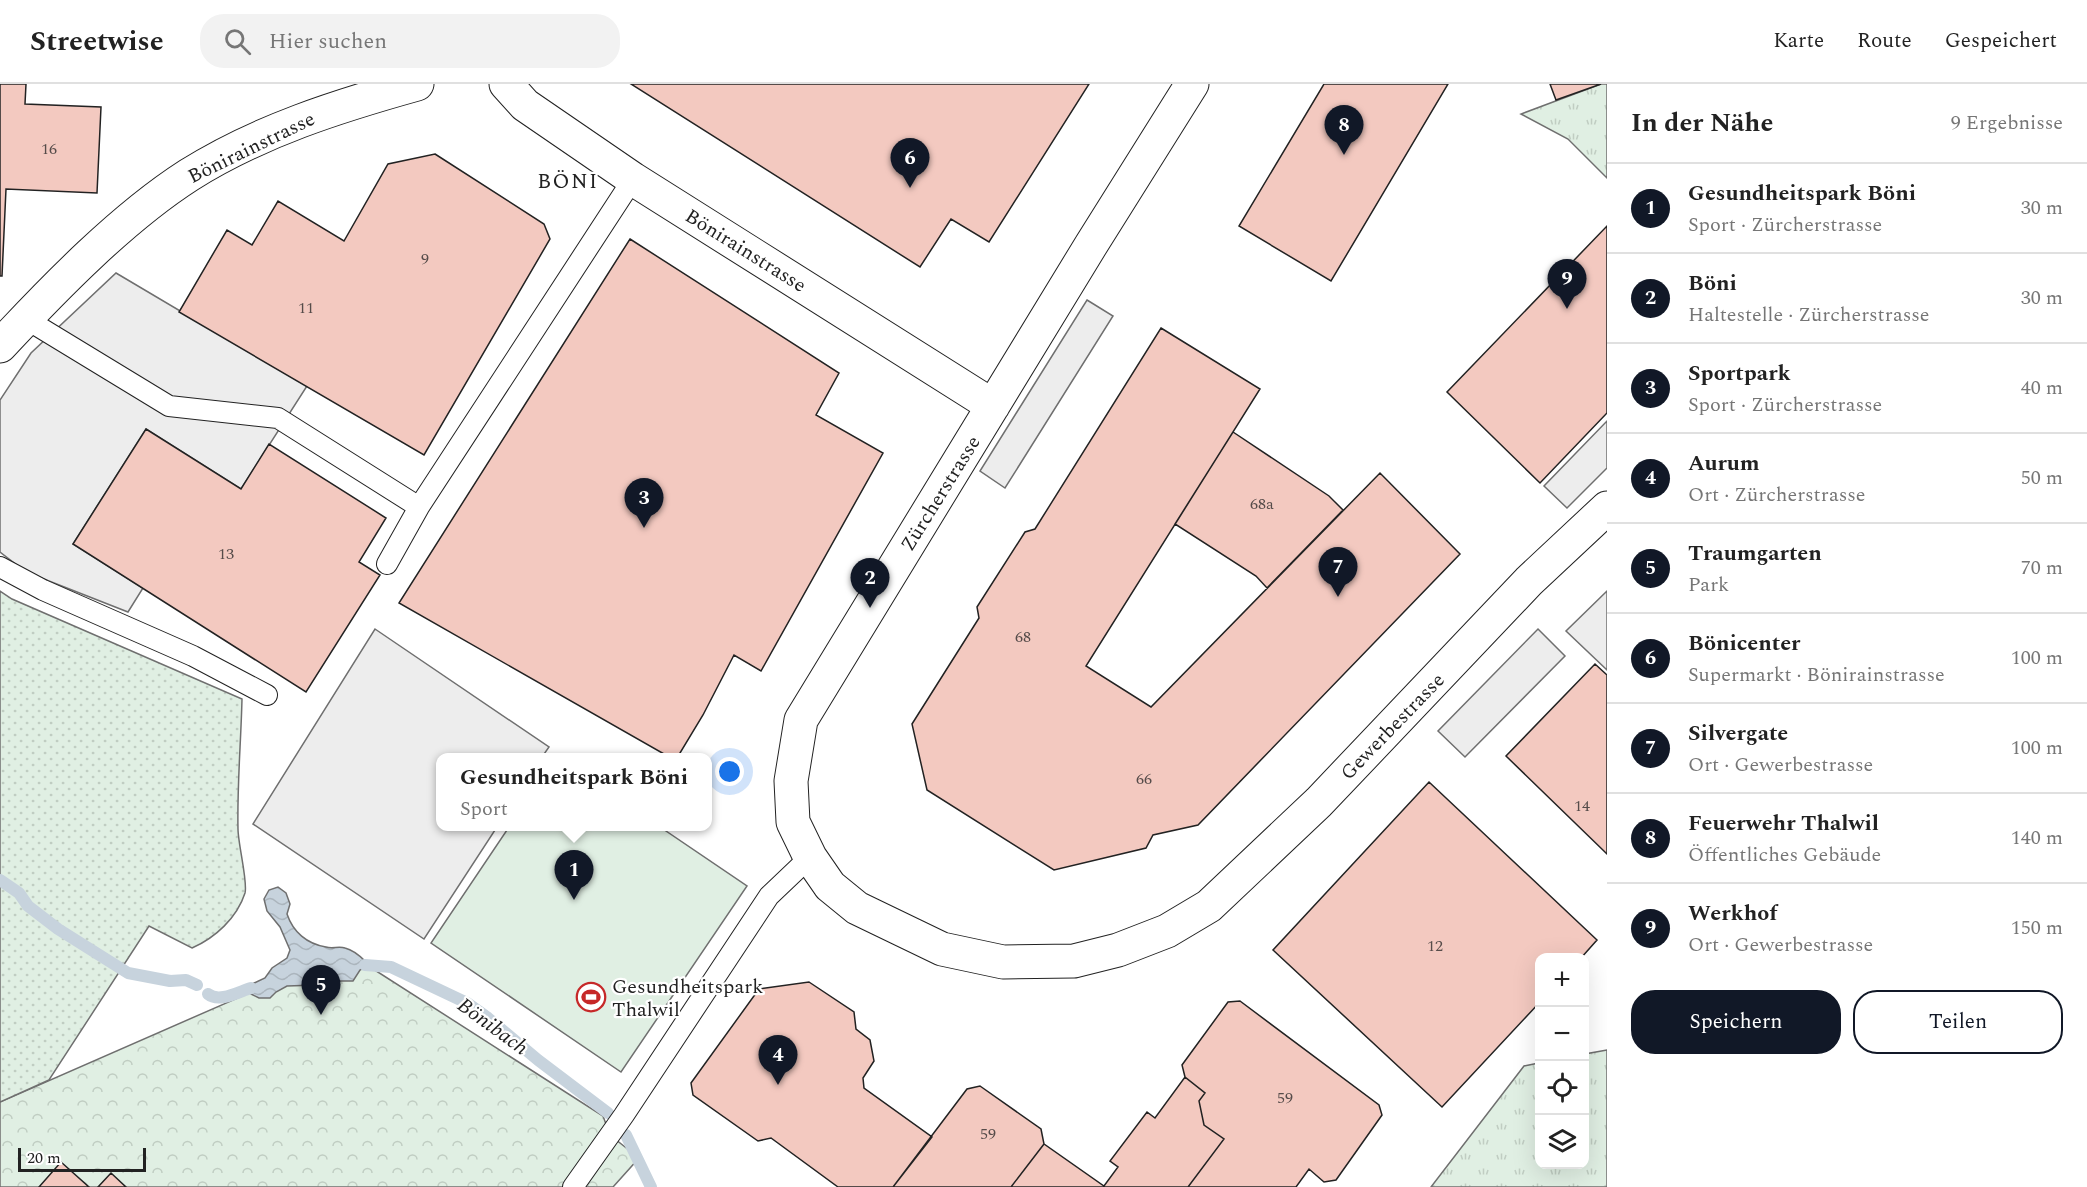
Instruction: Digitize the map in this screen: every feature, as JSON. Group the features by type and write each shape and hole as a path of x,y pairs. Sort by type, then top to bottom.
{"street":[{"name":"Bönirainstrasse","path":"0,346 85,261 124,226 189,175 231,152 318,113 417,84"},
{"name":"Bönirainstrasse","path":"506,84 525,105 633,179 993,406"},
{"name":"Zürcherstrasse","path":"1167,931 1118,950 1074,961 1003,962 942,949 857,908 830,886 810,857 793,822 791,781 801,720 1192,84"},
{"name":"Gewerbestrasse","path":"1167,931 1209,906 1318,802 1529,581 1607,508"}],"lane":[{"path":"387,564 419,507 633,179"},
{"path":"26,319 169,406 278,418 419,507"},
{"path":"0,567 43,590 193,656 267,694"},
{"path":"573,1187 624,1115 769,896 810,857"}],"green space":[{"path":"1601,84 1607,84 1607,178 1568,139 1521,114"},
{"path":"0,591 12,599 242,699 238,829 246,888 237,911 231,919 209,939 192,948 149,926 49,1080 0,1102"},
{"name":"Gesundheitspark Thalwil","path":"506,831 666,831 747,886 621,1072 431,943"},
{"path":"345,951 603,1116 610,1135 639,1158 613,1187 0,1187 0,1102"},
{"path":"1607,1050 1607,1187 1431,1187 1524,1066 1535,1064 1535,1169 1589,1169 1589,1053"}],"shaded area":[{"path":"116,273 307,386 241,489 146,429 73,544 143,588 128,612 26,572 0,552 0,400 31,353"},
{"path":"1087,300 1113,316 1005,488 980,471"},
{"path":"1607,421 1607,468 1567,508 1544,486"},
{"path":"1607,591 1607,670 1566,631"},
{"path":"375,629 549,747 545,753 436,753 436,831 494,831 424,939 253,824"},
{"path":"1538,629 1565,656 1465,757 1438,731"}],"water":[{"path":"278,887 286,893 290,904 287,914 297,932 307,940 328,948 348,949 365,961 365,967 360,970 353,981 287,986 270,998 259,998 251,994 252,984 265,978 272,968 287,958 290,950 280,927 267,911 264,899 269,890"}],"building":[{"path":"0,84 26,84 25,104 101,107 97,193 6,189 2,276 0,276"},
{"path":"631,84 1089,84 989,242 951,219 920,267"},
{"path":"1324,84 1448,84 1331,281 1239,226"},
{"path":"1550,84 1601,84 1556,100"},
{"path":"435,154 544,224 550,239 424,455 179,312 227,230 252,245 278,201 344,241 388,164"},
{"path":"1607,226 1607,413 1540,483 1447,392"},
{"path":"630,239 839,373 816,415 883,453 761,671 734,655 680,753 662,753 399,603"},
{"path":"1161,328 1260,389 1086,666 1151,707 1380,473 1460,554 1198,825 1153,835 1146,848 1054,870 927,790 912,724 979,618 977,607 1025,532 1035,529"},
{"path":"146,429 241,489 269,444 386,518 359,562 380,575 306,692 73,544"},
{"path":"1233,432 1329,496 1343,510 1267,588 1256,576 1175,524"},
{"path":"1595,664 1607,675 1607,854 1506,756"},
{"path":"1429,782 1597,940 1585,953 1535,953 1535,1007 1442,1107 1273,950"},
{"path":"809,982 854,1012 856,1029 870,1040 874,1061 863,1078 864,1088 932,1137 893,1187 838,1187 771,1138 758,1141 693,1095 691,1083 759,989"},
{"path":"1240,1001 1379,1105 1382,1115 1336,1180 1324,1182 1309,1169 1296,1187 1188,1187 1224,1139 1204,1125 1199,1101 1205,1093 1185,1077 1182,1065 1228,1002"},
{"path":"1185,1077 1205,1093 1199,1101 1204,1125 1224,1139 1188,1187 1011,1187 1044,1144 1104,1186 1118,1167 1110,1161 1147,1112 1155,1118"},
{"path":"980,1086 1041,1129 1044,1144 1011,1187 893,1187 967,1089"},
{"path":"61,1162 89,1187 39,1187"},
{"path":"111,1173 126,1187 98,1187"}],"waterway":[{"name":"Bönibach","path":"0,880 19,893 28,906 58,929 128,973 170,981 186,980 197,985"},
{"name":"Bönibach","path":"365,965 391,967 467,1003 608,1113"},
{"name":"Bönibach","path":"208,994 223,997 251,988"},
{"name":"Bönibach","path":"626,1135 651,1187"}],"place":[{"name":"Feuerwehr Thalwil","path":"1344,155"},
{"name":"Bönicenter","path":"910,188"},
{"name":"Werkhof","path":"1567,309"},
{"name":"Sportpark","path":"644,528"},
{"name":"Silvergate","path":"1338,597"},
{"name":"Böni","path":"870,608"},
{"name":"Gesundheitspark Böni","path":"574,900"},
{"name":"Gesundheitspark Thalwil","path":"591,997"},
{"name":"Traumgarten","path":"321,1015"},
{"name":"Aurum","path":"778,1085"}],"district":[{"name":"BÖNI","path":"568,181"}]}
